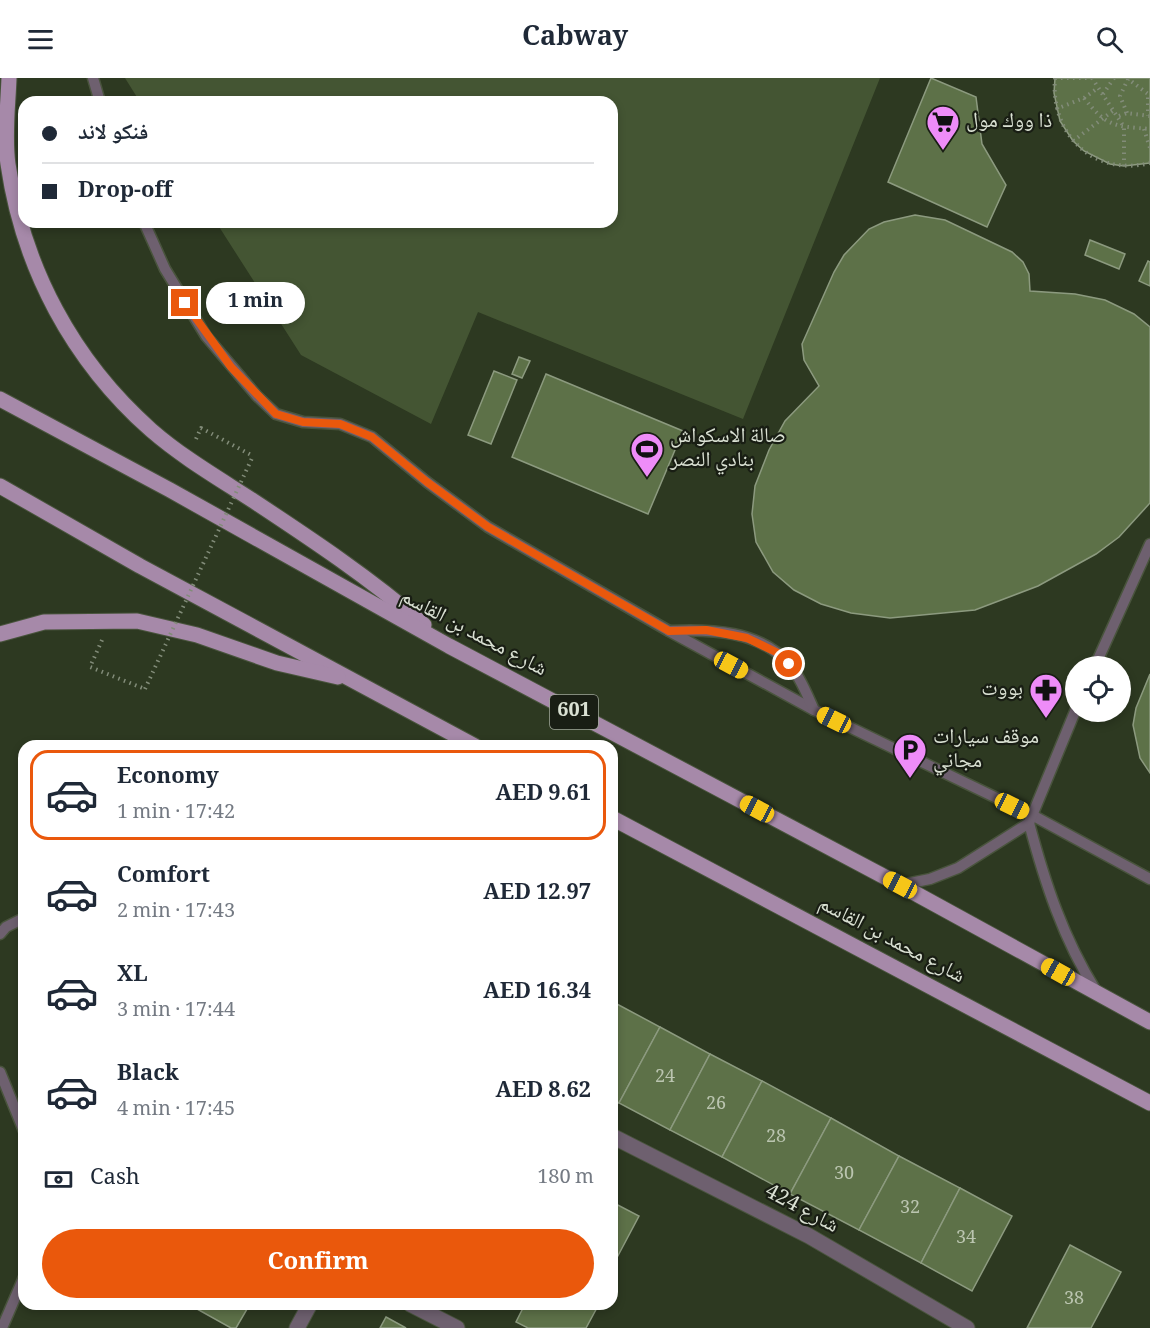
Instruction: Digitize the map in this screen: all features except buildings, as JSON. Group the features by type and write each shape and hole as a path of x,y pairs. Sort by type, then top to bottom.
{"main road":[{"path":"0,83 1,78"},
{"path":"9,78 8,162 18,213"},
{"path":"22,228 28,249 50,300 91,366 120,400 187,458 363,575 449,646"},
{"name":"شارع محمد بن القاسم","path":"0,399 170,490 449,646 900,885 1150,1022"},
{"path":"0,486 140,566 464,740"},
{"path":"0,634 44,622 136,621 197,635 277,663 352,680"},
{"name":"شارع محمد بن القاسم","path":"618,821 1150,1103"}],"street":[{"name":"شارع 424","path":"618,1139 809,1236 967,1328"},
{"path":"297,1328 306,1310"},
{"path":"422,1310 457,1328"}],"lane":[{"path":"93,78 98,96"},
{"path":"147,228 165,269 206,336 257,396 276,414 303,422 340,424 372,437 427,482 488,527 669,631 814,710 1150,879"},
{"path":"1100,656 1150,544"},
{"path":"669,631 727,633 763,644 789,664 814,710"},
{"path":"900,885 930,879 958,868 1030,819 1071,722"},
{"path":"1030,819 1062,928 1097,993"},
{"path":"0,934 6,927 18,921"},
{"path":"0,1072 18,1116"},
{"path":"2,1328 18,1291"}],"path":[{"path":"1124,166 1124,127 1091,78 1055,78 1056,109 1073,141 1096,159 1124,166 1150,164"},
{"path":"1103,94 1114,78"},
{"path":"1119,117 1127,113 1149,116 1149,93 1128,78 1120,90 1127,113"},
{"path":"1056,109 1084,98 1098,88"},
{"path":"1084,98 1101,120 1124,127 1150,129"},
{"path":"1073,141 1114,110"},
{"path":"1144,128 1150,148"},
{"path":"90,667 145,690 253,456 201,428"}],"green space":[{"path":"125,78 880,78 743,419 478,312 431,424 301,355 220,228 618,228 618,96 136,96"}],"place":[{"name":"ذا ووك مول","path":"943,151"},
{"name":"صالة الاسكواش بنادي النصر","path":"647,478"},
{"name":"بووت","path":"1046,719"},
{"name":"موقف سيارات مجاني","path":"910,779"}],"route":[{"path":"185,303 206,336 231,367 276,414 303,422 319,421 340,424 372,437 460,508 488,527 669,631 706,630 747,638 778,653 789,664"}]}
